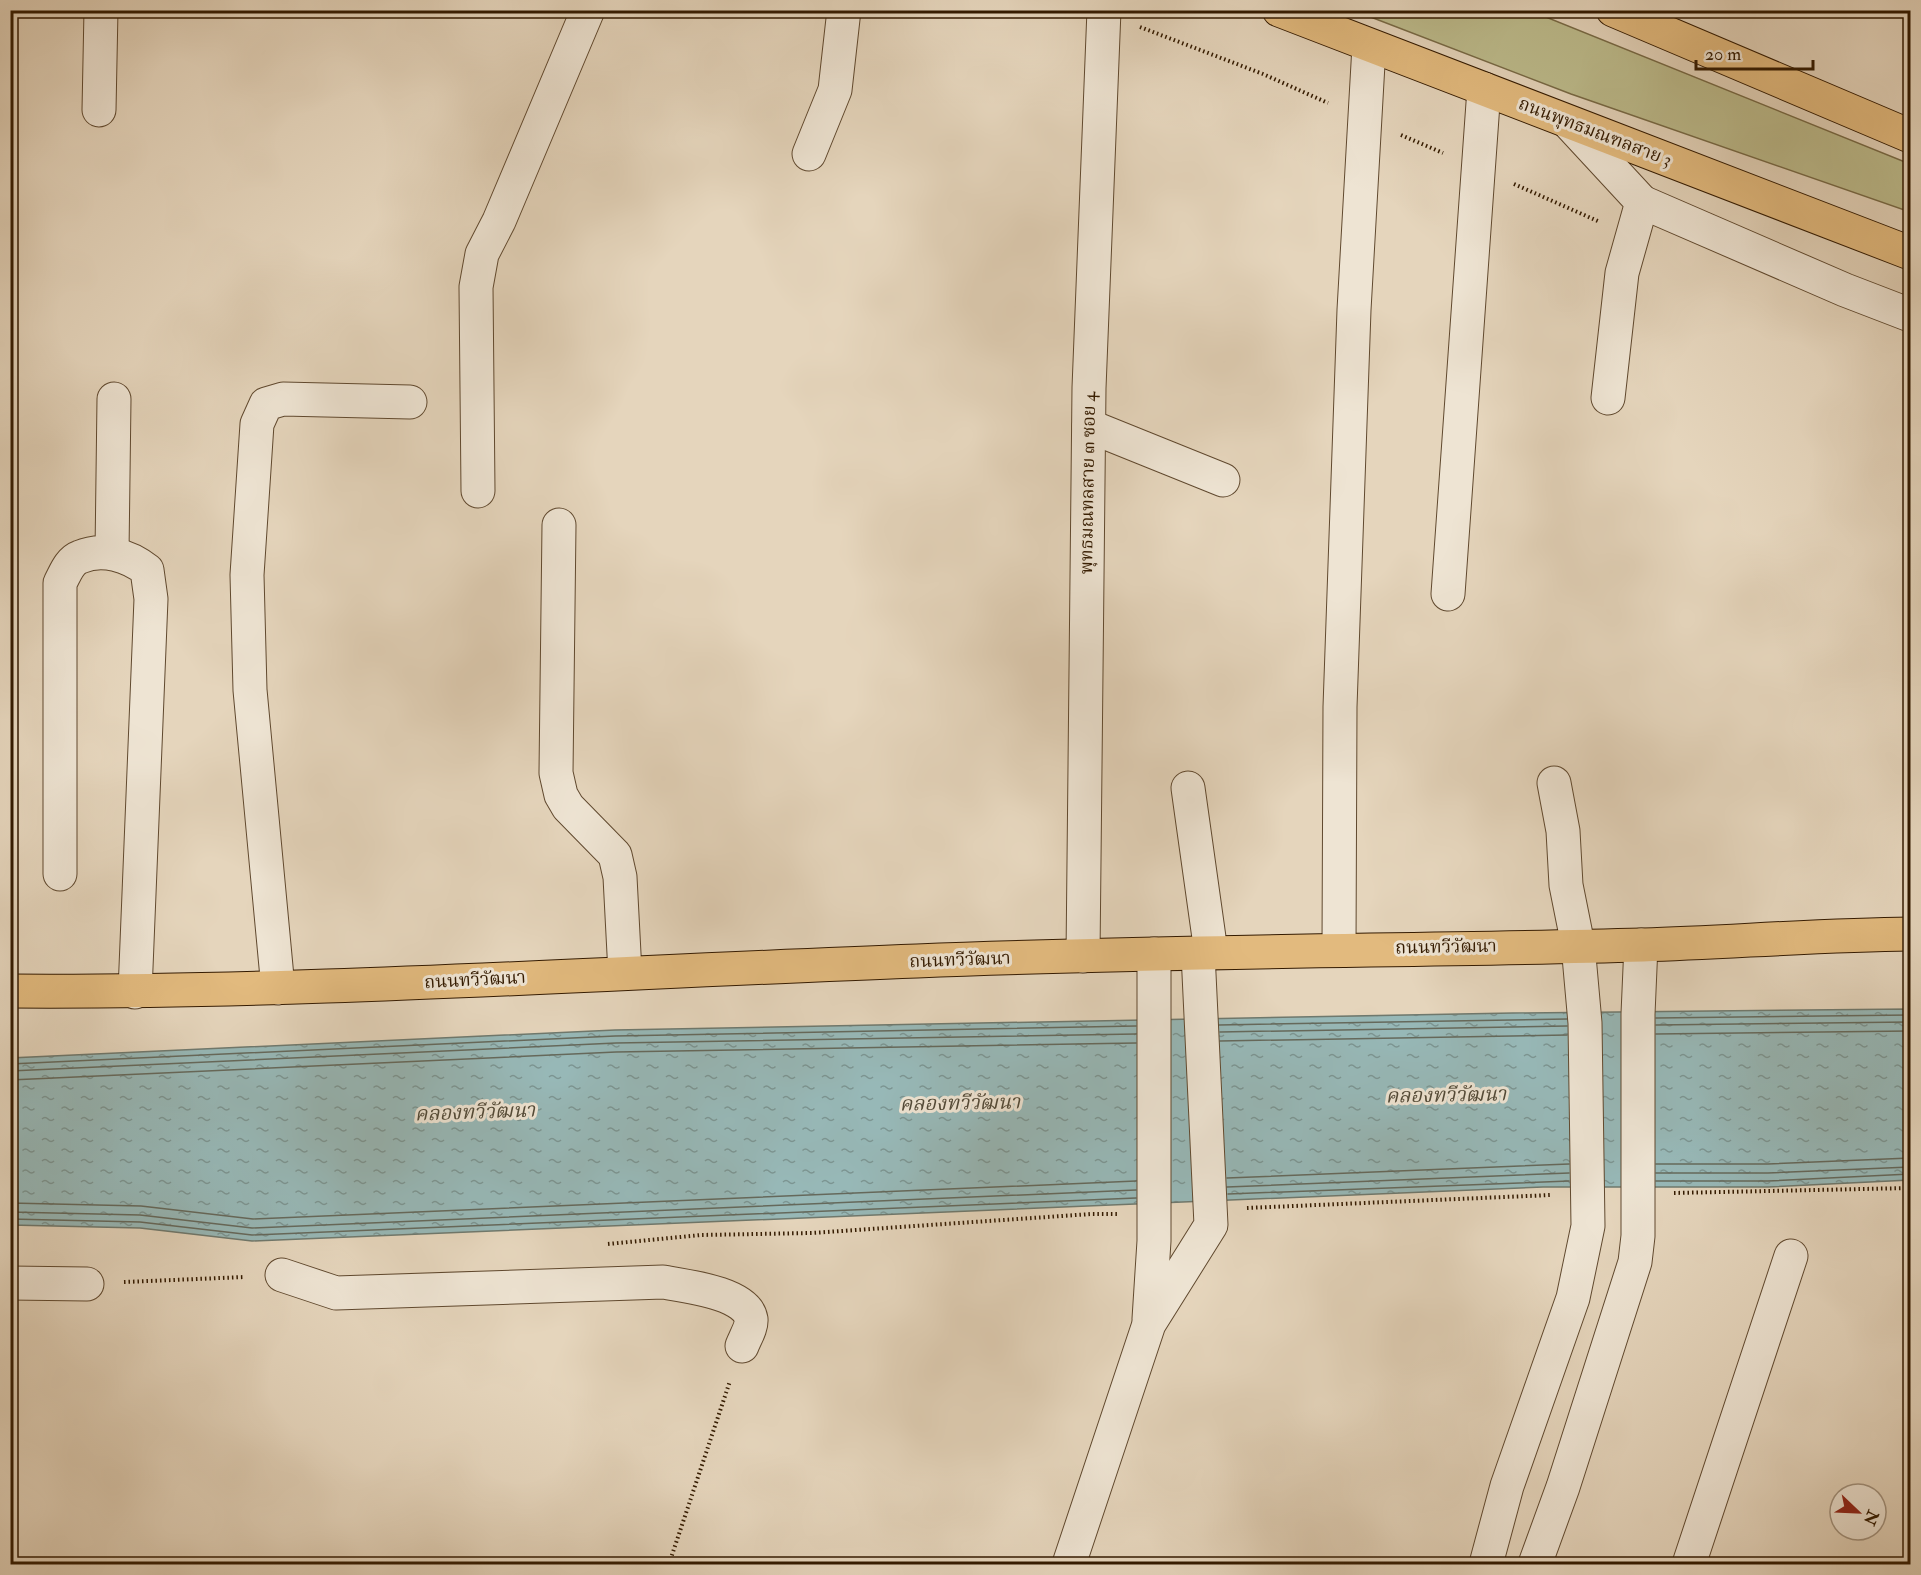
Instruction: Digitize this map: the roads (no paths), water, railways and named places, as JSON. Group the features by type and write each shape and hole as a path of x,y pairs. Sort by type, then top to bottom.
{"main road":[{"name":"ถนนพุทธมณฑลสาย 3","path":"1279,10 1911,253"},
{"path":"1629,14 1911,136"},
{"name":"ถนนทวีวัฒนา","path":"10,991 135,992 278,988 1083,956 1339,949 1641,945 1911,934"}],"street":[{"path":"99,110 101,10"},
{"path":"478,491 476,287 482,254 499,221 588,10"},
{"path":"809,154 835,90 844,10"},
{"name":"พุทธมณทลสาย ๓ ซอย 4","path":"1083,956 1089,426 1104,10"},
{"path":"1339,949 1340,707 1354,310 1369,46"},
{"path":"1448,594 1484,89"},
{"path":"1568,122 1642,202 1845,290 1911,315"},
{"path":"1608,398 1622,273 1642,202"},
{"path":"112,553 114,399"},
{"path":"278,988 250,690 247,575 257,424 266,404 283,399 410,402"},
{"path":"1089,426 1223,480"},
{"path":"559,525 556,773 561,795 568,807 615,855 620,877 625,973"},
{"path":"60,874 60,583 68,566 79,557 112,553 133,559 147,570 150,599 135,992"},
{"path":"1486,1564 1507,1486 1573,1299 1588,1226 1585,1023 1578,945 1566,885 1563,831 1554,783"},
{"path":"1069,1564 1149,1324 1211,1225 1201,1008 1205,952 1188,788"},
{"path":"1535,1564 1563,1486 1635,1262 1638,1210 1638,1014 1641,945"},
{"path":"1149,1324 1155,1241 1154,954"},
{"path":"1689,1564 1791,1256"},
{"path":"282,1275 336,1293 663,1282 732,1299 748,1310 751,1322 742,1346"},
{"path":"10,1283 87,1284"},
{"path":"1573,1299 1620,1309"}],"water":[{"name":"คลองทวีวัฒนา","path":"1910,1009 1910,1180 1768,1187 1543,1187 252,1241 140,1228 11,1225 10,1058 615,1030 1513,1013"}]}
